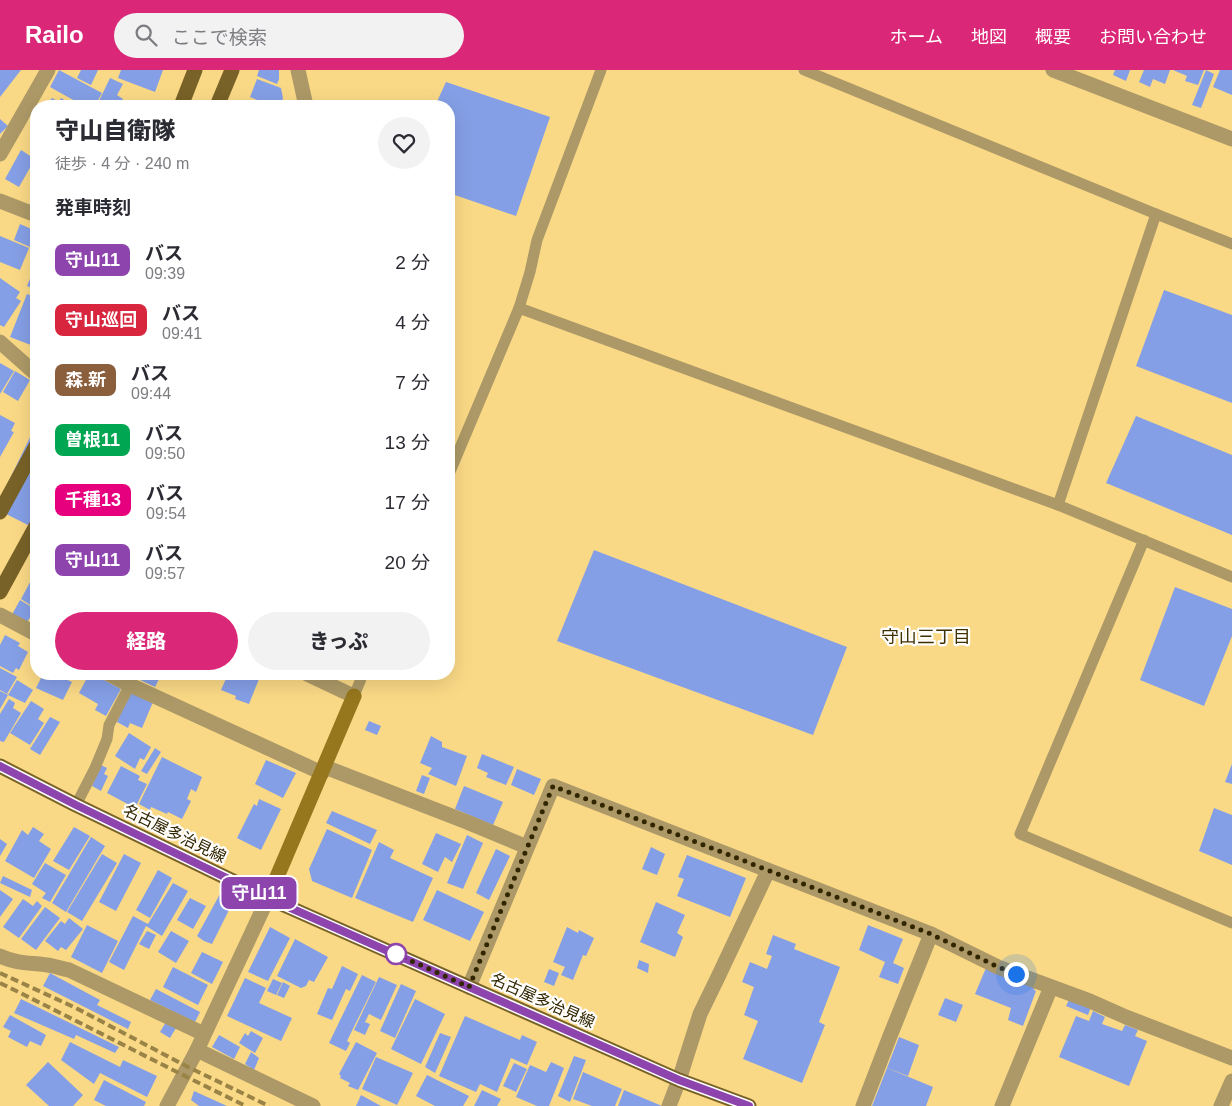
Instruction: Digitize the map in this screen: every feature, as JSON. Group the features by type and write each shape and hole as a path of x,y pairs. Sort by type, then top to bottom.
{"main road":[{"path":"183,100 195,70"},
{"path":"220,100 232,70"},
{"path":"0,512 4,493 30,455"},
{"path":"0,592 30,537"},
{"name":"名古屋多治見線","path":"0,766 268,898 679,1080 749,1106"}],"street":[{"path":"31,100 48,70"},
{"path":"298,70 305,100"},
{"path":"1053,70 1232,139"},
{"path":"0,154 30,102"},
{"path":"0,201 30,213"},
{"path":"0,342 30,369"},
{"path":"0,615 30,631"},
{"path":"120,680 323,770 467,822 527,847"},
{"path":"174,1103 268,898 354,696 320,680"},
{"path":"469,987 553,786 931,934 998,967 1090,1001 1232,1058"},
{"path":"669,1106 700,1014 768,871"},
{"path":"863,1106 931,934"},
{"path":"0,956 22,963 53,966 69,970 204,1034"},
{"path":"1002,1106 1051,987"},
{"path":"197,1050 313,1106"},
{"path":"1222,1106 1232,1081"}],"lane":[{"path":"455,460 520,308 537,240 601,70"},
{"path":"804,70 1232,244"},
{"path":"1058,505 1156,214"},
{"path":"520,308 1058,505 1232,576"},
{"path":"1144,540 1020,834 1232,923"},
{"path":"354,696 361,680"},
{"path":"76,805 107,739 109,725 130,685"}],"building":[{"path":"0,70 21,70 0,97"},
{"path":"59,70 102,93 98,100 73,100 50,87"},
{"path":"81,70 98,70 91,85 77,78"},
{"path":"121,70 163,70 155,92 118,78"},
{"path":"259,70 279,70 277,84 257,76"},
{"path":"1115,70 1130,70 1126,81 1113,75"},
{"path":"1144,70 1170,70 1165,84 1153,79 1150,87 1139,82"},
{"path":"1173,70 1204,70 1198,85 1185,81 1187,76"},
{"path":"1206,70 1214,74 1201,108 1192,105"},
{"path":"1220,70 1232,70 1232,95 1213,87"},
{"path":"110,78 123,84 117,95 122,100 99,100"},
{"path":"257,79 281,88 283,98 282,100 257,100 250,97"},
{"path":"446,82 550,117 516,216 455,195 455,100 438,100"},
{"path":"0,119 8,126 0,134"},
{"path":"21,150 30,156 30,168 19,187 5,179"},
{"path":"20,224 30,228 30,247 14,240"},
{"path":"0,236 29,248 20,270 0,262"},
{"path":"0,278 20,292 16,298 21,301 4,327 0,325"},
{"path":"1164,290 1232,315 1232,403 1136,366"},
{"path":"27,294 30,295 30,345 10,337"},
{"path":"0,363 14,371 0,394"},
{"path":"15,371 30,380 18,401 3,392"},
{"path":"0,415 15,423 11,431 14,432 0,457"},
{"path":"1136,416 1232,455 1232,535 1106,483"},
{"path":"30,437 30,526 0,511 1,497"},
{"path":"594,550 847,647 813,735 557,641"},
{"path":"30,582 30,605 21,599"},
{"path":"1175,587 1232,609 1232,636 1204,706 1140,680"},
{"path":"20,600 30,606 30,618 25,626 10,618"},
{"path":"5,635 20,643 18,646 28,652 19,670 16,668 13,673 0,666 0,645"},
{"path":"0,668 17,677 7,694 0,690"},
{"path":"17,680 33,690 25,703 8,695"},
{"path":"40,680 68,680 72,682 63,700 36,688"},
{"path":"86,680 104,680 121,689 106,716 95,710 98,704 79,693"},
{"path":"140,680 158,680 155,687"},
{"path":"225,680 259,680 249,704 235,699 236,696 221,690"},
{"path":"0,691 8,695 0,709"},
{"path":"130,691 153,702 142,728 130,723 128,728 117,722"},
{"path":"9,699 15,703 13,708 21,713 4,742 0,741 0,714"},
{"path":"31,701 44,709 38,719 44,723 30,745 10,733"},
{"path":"50,717 60,722 40,755 30,749"},
{"path":"369,721 381,726 377,735 365,730"},
{"path":"129,733 151,747 144,760 140,758 135,769 115,756"},
{"path":"431,736 442,742 442,747 467,756 456,786 428,774 432,768 420,763"},
{"path":"155,748 161,752 147,774 141,771"},
{"path":"482,754 514,767 506,785 486,777 488,773 477,768"},
{"path":"162,757 202,777 196,792 191,789 187,799 191,801 182,819 151,807 150,810 139,804"},
{"path":"266,760 296,773 283,798 255,784"},
{"path":"1232,764 1232,784 1225,782"},
{"path":"101,765 107,768 104,774 108,776 101,791 92,786"},
{"path":"121,766 140,776 138,780 147,784 135,808 107,793"},
{"path":"517,769 541,779 534,795 511,785"},
{"path":"422,775 430,778 424,794 416,791"},
{"path":"464,786 503,802 493,825 455,809"},
{"path":"259,799 281,809 261,850 237,838 254,804 257,806"},
{"path":"1214,808 1232,815 1232,865 1199,851"},
{"path":"332,811 377,830 370,844 326,823"},
{"path":"33,827 44,834 39,841 51,849 34,878 5,861 22,830 28,835"},
{"path":"74,827 90,836 69,870 53,861"},
{"path":"327,829 372,850 352,898 312,881 309,869"},
{"path":"436,833 461,844 452,862 445,857 438,872 422,864"},
{"path":"467,835 483,843 463,889 447,883"},
{"path":"91,837 105,846 66,912 52,903"},
{"path":"0,839 7,844 0,856"},
{"path":"379,842 394,850 390,858 433,878 413,922 355,898"},
{"path":"651,847 665,854 657,875 642,869"},
{"path":"496,849 510,856 489,900 476,893"},
{"path":"102,854 117,863 82,921 67,912"},
{"path":"124,854 141,863 116,911 99,902"},
{"path":"687,855 746,878 730,917 677,896 684,879 678,877"},
{"path":"45,863 66,875 50,902 42,898 46,893 32,884"},
{"path":"158,870 172,878 150,918 136,910"},
{"path":"3,876 32,890 30,897 0,883"},
{"path":"173,883 188,891 162,936 146,926 124,970 109,962 133,916 148,924"},
{"path":"0,890 13,899 0,917"},
{"path":"437,890 484,912 470,941 423,920"},
{"path":"220,894 234,900 212,944 197,936"},
{"path":"190,898 206,906 193,929 177,920"},
{"path":"23,899 33,906 37,901 42,906 19,938 3,927"},
{"path":"656,902 685,915 677,933 683,937 675,957 640,942"},
{"path":"45,907 60,918 36,950 21,939"},
{"path":"69,918 83,929 66,950 61,947 58,951 45,941 61,921 65,924"},
{"path":"87,925 118,941 102,973 71,957"},
{"path":"868,925 903,939 893,963 904,968 898,984 879,977 885,962 859,950"},
{"path":"270,927 290,938 268,981 248,972"},
{"path":"567,927 578,933 579,930 594,938 586,956 583,955 573,980 561,975 565,967 553,962"},
{"path":"147,931 156,935 149,949 139,944"},
{"path":"171,931 189,941 176,963 158,952"},
{"path":"773,935 796,944 794,949 840,967 819,1022 825,1025 802,1083 743,1059 758,1021 744,1015 754,987 742,982 750,962 767,969 772,956 766,954"},
{"path":"295,939 328,957 314,982 309,980 306,986 301,988 277,976"},
{"path":"202,952 223,962 212,984 191,973"},
{"path":"639,960 649,964 648,973 637,968"},
{"path":"342,966 358,974 350,991 346,989 332,1020 317,1014 328,988 332,989"},
{"path":"173,967 208,985 198,1005 163,987"},
{"path":"986,968 1036,985 1034,990 1036,991 1023,1026 1008,1020 1011,1008 975,994"},
{"path":"549,969 559,973 554,986 544,982"},
{"path":"50,973 100,1000 97,1005 131,1022 128,1029 43,986"},
{"path":"362,975 376,982 347,1041 350,1043 346,1051 329,1043"},
{"path":"379,977 397,985 381,1020 369,1014 365,1022 370,1024 365,1035 354,1030"},
{"path":"245,978 266,988 259,1003 292,1018 281,1041 227,1016"},
{"path":"273,979 282,983 276,995 267,991"},
{"path":"283,982 290,986 284,998 277,995"},
{"path":"401,984 416,991 395,1038 380,1031"},
{"path":"156,989 200,1012 195,1022 150,1000"},
{"path":"945,998 963,1005 956,1022 938,1015"},
{"path":"1070,998 1091,1007 1088,1015 1066,1006"},
{"path":"21,999 119,1047 115,1053 76,1035 74,1039 14,1013"},
{"path":"415,999 445,1014 421,1064 391,1049"},
{"path":"1093,1011 1105,1017 1102,1024 1122,1031 1125,1025 1138,1030 1135,1036 1147,1041 1129,1086 1059,1057 1076,1016 1089,1021"},
{"path":"10,1015 46,1035 41,1046 30,1041 27,1047 8,1037 11,1031 3,1027"},
{"path":"465,1016 520,1040 522,1035 537,1042 527,1065 511,1058 497,1092 480,1084 476,1092 439,1076"},
{"path":"166,1022 176,1028 170,1038 160,1032"},
{"path":"251,1031 263,1038 255,1053 239,1043 245,1033 248,1036"},
{"path":"440,1033 451,1037 435,1073 425,1067"},
{"path":"219,1035 240,1047 234,1059 212,1047"},
{"path":"899,1037 919,1045 908,1076 887,1068"},
{"path":"70,1042 120,1067 123,1060 157,1076 147,1097 100,1073 94,1084 61,1060"},
{"path":"356,1042 377,1053 358,1090 348,1086 350,1083 340,1078 339,1074"},
{"path":"251,1052 259,1058 254,1070 245,1064"},
{"path":"574,1056 586,1060 570,1102 558,1096"},
{"path":"376,1057 413,1073 397,1105 362,1089"},
{"path":"48,1062 83,1095 73,1106 49,1106 26,1085"},
{"path":"551,1062 564,1068 549,1106 537,1106 516,1097 530,1065 546,1072"},
{"path":"514,1063 527,1069 516,1092 503,1086"},
{"path":"887,1068 933,1087 926,1106 872,1106"},
{"path":"583,1072 622,1089 615,1106 592,1106 573,1099"},
{"path":"427,1075 469,1096 463,1106 435,1106 416,1096"},
{"path":"104,1080 146,1102 144,1106 106,1106 94,1100"},
{"path":"482,1090 501,1099 497,1106 474,1106"},
{"path":"624,1090 662,1106 618,1106"},
{"path":"194,1091 227,1106 199,1106 191,1100"},
{"path":"361,1095 381,1106 356,1106"}],"railway":[{"path":"0,973 76,1008 188,1067 269,1106"},
{"path":"0,983 246,1106"}],"bus line":[{"name":"守山11","path":"0,766 268,898 679,1080 749,1106"}],"district":[{"name":"守山三丁目","path":"926,637"}],"route":[{"path":"396,954 469,987 553,786 931,934 1016,974"}]}
